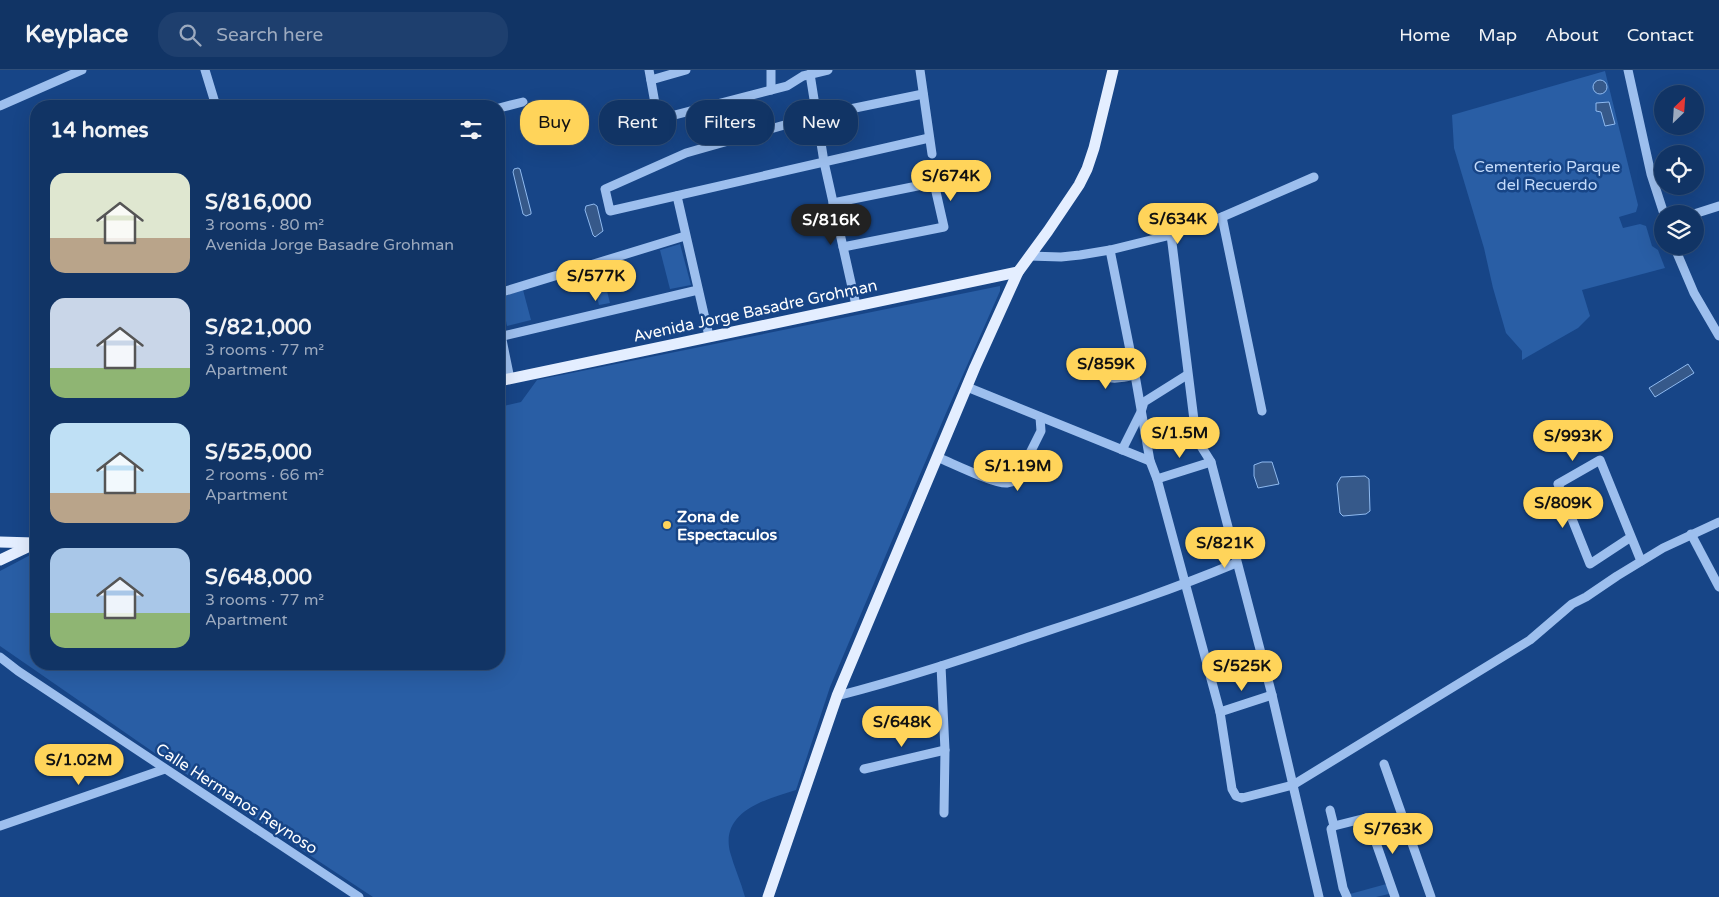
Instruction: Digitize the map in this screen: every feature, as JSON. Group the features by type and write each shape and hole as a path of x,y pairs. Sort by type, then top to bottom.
{"main road":[{"path":"768,897 837,696 967,387 1018,272 1048,232 1079,185 1087,169 1094,148 1112,70"},
{"name":"Avenida Jorge Basadre Grohman","path":"505,380 1018,272"},
{"path":"0,542 30,543"},
{"path":"0,560 30,546"}],"street":[{"path":"0,106 82,70"},
{"path":"205,70 214,100"},
{"path":"649,70 654,100"},
{"path":"651,80 686,70"},
{"path":"771,70 771,90"},
{"path":"676,115 787,86 803,76 828,70"},
{"path":"920,70 932,154"},
{"path":"1628,70 1651,174 1661,205"},
{"path":"810,74 814,100"},
{"path":"858,107 923,94"},
{"path":"505,106 520,103"},
{"path":"784,125 686,153 604,189 610,211 929,138"},
{"path":"821,145 856,305"},
{"path":"1029,256 1061,257 1110,250 1171,235 1199,224 1222,218 1314,177"},
{"path":"833,203 947,180"},
{"path":"843,247 944,227 934,183"},
{"path":"676,196 709,336"},
{"path":"1704,211 1719,206"},
{"path":"1222,218 1262,411"},
{"path":"1171,235 1195,428 1199,443 1211,462 1272,695 1319,897"},
{"path":"505,291 685,236"},
{"path":"1110,250 1150,461 1157,479 1220,712 1232,789 1236,796 1242,798 1293,785 1530,640 1572,604 1641,561 1691,534 1719,522"},
{"path":"1678,255 1694,293 1719,336"},
{"path":"505,335 698,290"},
{"path":"1080,366 1110,379 1119,379 1135,374"},
{"path":"1122,450 1144,402 1187,375"},
{"path":"967,387 1150,461"},
{"path":"937,457 1000,483 1016,480 1028,473 1028,457 1041,431 1040,417"},
{"path":"1631,537 1590,564 1558,484 1600,460 1641,561"},
{"path":"1157,479 1211,462"},
{"path":"1691,534 1719,587"},
{"path":"837,696 941,666 1186,584 1236,563"},
{"name":"Calle Hermanos Reynoso","path":"0,657 359,897"},
{"path":"941,666 945,750 944,813"},
{"path":"1220,712 1272,695"},
{"path":"864,769 945,750"},
{"path":"1384,764 1431,897"},
{"path":"0,826 165,769"},
{"path":"1330,810 1334,826 1331,830 1343,888 1347,897"},
{"path":"1334,826 1362,819 1368,820 1395,897"}],"green space":[{"name":"Cementerio Parque del Recuerdo","path":"1605,71 1638,205 1636,212 1619,217 1623,228 1640,224 1646,226 1654,247 1654,255 1660,255 1665,268 1582,290 1590,316 1578,328 1522,360 1522,351 1506,333 1493,288 1484,248 1454,148 1452,115"},
{"path":"680,244 691,285 670,289 660,250"},
{"path":"601,267 610,303 599,305 590,270"},
{"path":"1000,286 1000,291 830,687 796,790 748,809 732,826 729,838 730,852 745,897 373,897 159,756 35,670 505,670 505,406 521,402 537,380"},
{"path":"523,290 531,320 507,326 505,296"},
{"path":"30,555 30,667 0,646 0,571"},
{"path":"1390,883 1393,893 1376,897 1350,897 1350,894"}],"shaded area":[{"path":"1600,80 1605,82 1607,87 1605,92 1600,94 1595,92 1593,87 1595,82"},
{"path":"1609,102 1615,124 1605,126 1601,112 1596,111 1596,103"},
{"path":"514,169 520,169 531,212 531,214 526,216 523,214 513,172"},
{"path":"594,204 597,206 603,231 595,237 585,210 586,206"},
{"path":"1688,364 1694,373 1655,397 1649,388"},
{"path":"1262,462 1272,462 1279,484 1258,488 1254,476 1254,465"},
{"path":"1365,476 1369,479 1370,511 1366,514 1343,516 1340,513 1337,484 1341,477"}],"place":[{"name":"Zona de Espectaculos","path":"667,525"}]}
